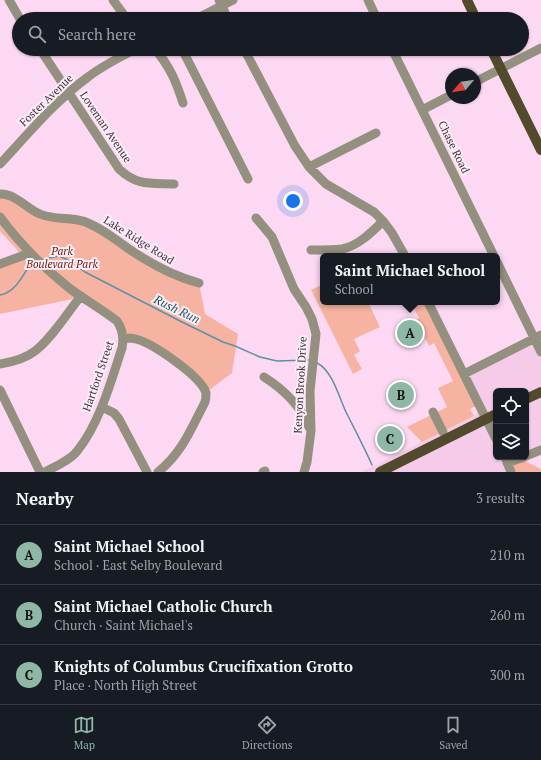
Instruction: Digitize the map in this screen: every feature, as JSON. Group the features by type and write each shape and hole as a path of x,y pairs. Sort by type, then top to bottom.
{"main road":[{"path":"467,0 473,12"},
{"path":"494,56 541,150"},
{"path":"529,398 541,392"},
{"path":"380,472 493,416"}],"street":[{"path":"9,0 16,12"},
{"path":"113,0 122,12"},
{"path":"206,12 220,3 233,0"},
{"path":"368,0 374,12"},
{"path":"220,3 224,12"},
{"path":"529,54 541,48"},
{"name":"Loveman Avenue","path":"45,56 119,169 125,175 139,182 174,184"},
{"name":"Foster Avenue","path":"0,164 44,117 69,93 88,77 108,63 122,56"},
{"path":"160,56 172,72 183,103"},
{"path":"186,56 248,179"},
{"path":"248,56 295,146 309,167 326,184 374,212 392,233 403,253"},
{"name":"Chase Road","path":"395,56 493,253"},
{"path":"481,79 526,56"},
{"path":"422,110 445,98"},
{"path":"309,167 376,134"},
{"name":"Lake Ridge Road","path":"0,194 4,194 18,200 34,212 50,219 67,219 89,223 165,272 199,283"},
{"path":"0,218 14,237 53,274 117,321 121,327 124,338 137,339 166,355 199,381 204,390 206,397 205,402 181,449 168,464 158,472"},
{"name":"Kenyon Brook Drive","path":"256,218 272,237 294,289 312,319 316,334 310,391 311,431 307,462 304,472"},
{"path":"311,250 342,249 360,242 383,221"},
{"path":"0,264 30,252"},
{"path":"500,267 538,337 541,352"},
{"path":"0,364 24,358 34,352 44,343 81,296"},
{"path":"430,305 493,433"},
{"path":"464,374 538,337"},
{"name":"Hartford Street","path":"45,472 68,459 78,451 102,407 124,338"},
{"path":"264,377 275,384 294,402 303,413 311,431"},
{"path":"0,390 40,472"},
{"path":"102,407 114,413 119,419 147,472"},
{"path":"433,412 443,432"},
{"path":"529,455 541,450"},
{"path":"506,460 511,472"}],"shaded area":[{"path":"541,335 541,452 529,459 529,388 493,388 493,460 527,460 515,472 361,472 474,416 478,412 461,376"}],"green space":[{"name":"Park Boulevard Park","path":"0,194 34,212 89,223 130,250 199,283 205,314 238,334 232,373 208,391 203,383 128,335 81,292 73,299 0,314 0,268 20,253 0,231"},
{"path":"320,286 320,305 369,305 380,327 354,339 360,351 354,355 362,369 353,374 311,290"},
{"path":"412,305 426,305 476,406 470,409 474,416 422,442 407,427 447,407 438,388 453,381 434,343 429,346 416,320 419,318"},
{"path":"525,461 541,469 541,472 515,472 513,465"}],"waterway":[{"name":"Rush Run","path":"44,259 59,256 66,259 85,272 182,322 223,342 260,357 277,361 308,360"},
{"name":"Rush Run","path":"0,295 15,287 31,263"},
{"name":"Rush Run","path":"317,363 322,366 331,378 372,465"}],"place":[{"name":"Saint Michael School","path":"410,333"},
{"name":"Saint Michael Catholic Church","path":"401,395"},
{"name":"Knights of Columbus Crucifixation Grotto","path":"390,439"}]}
